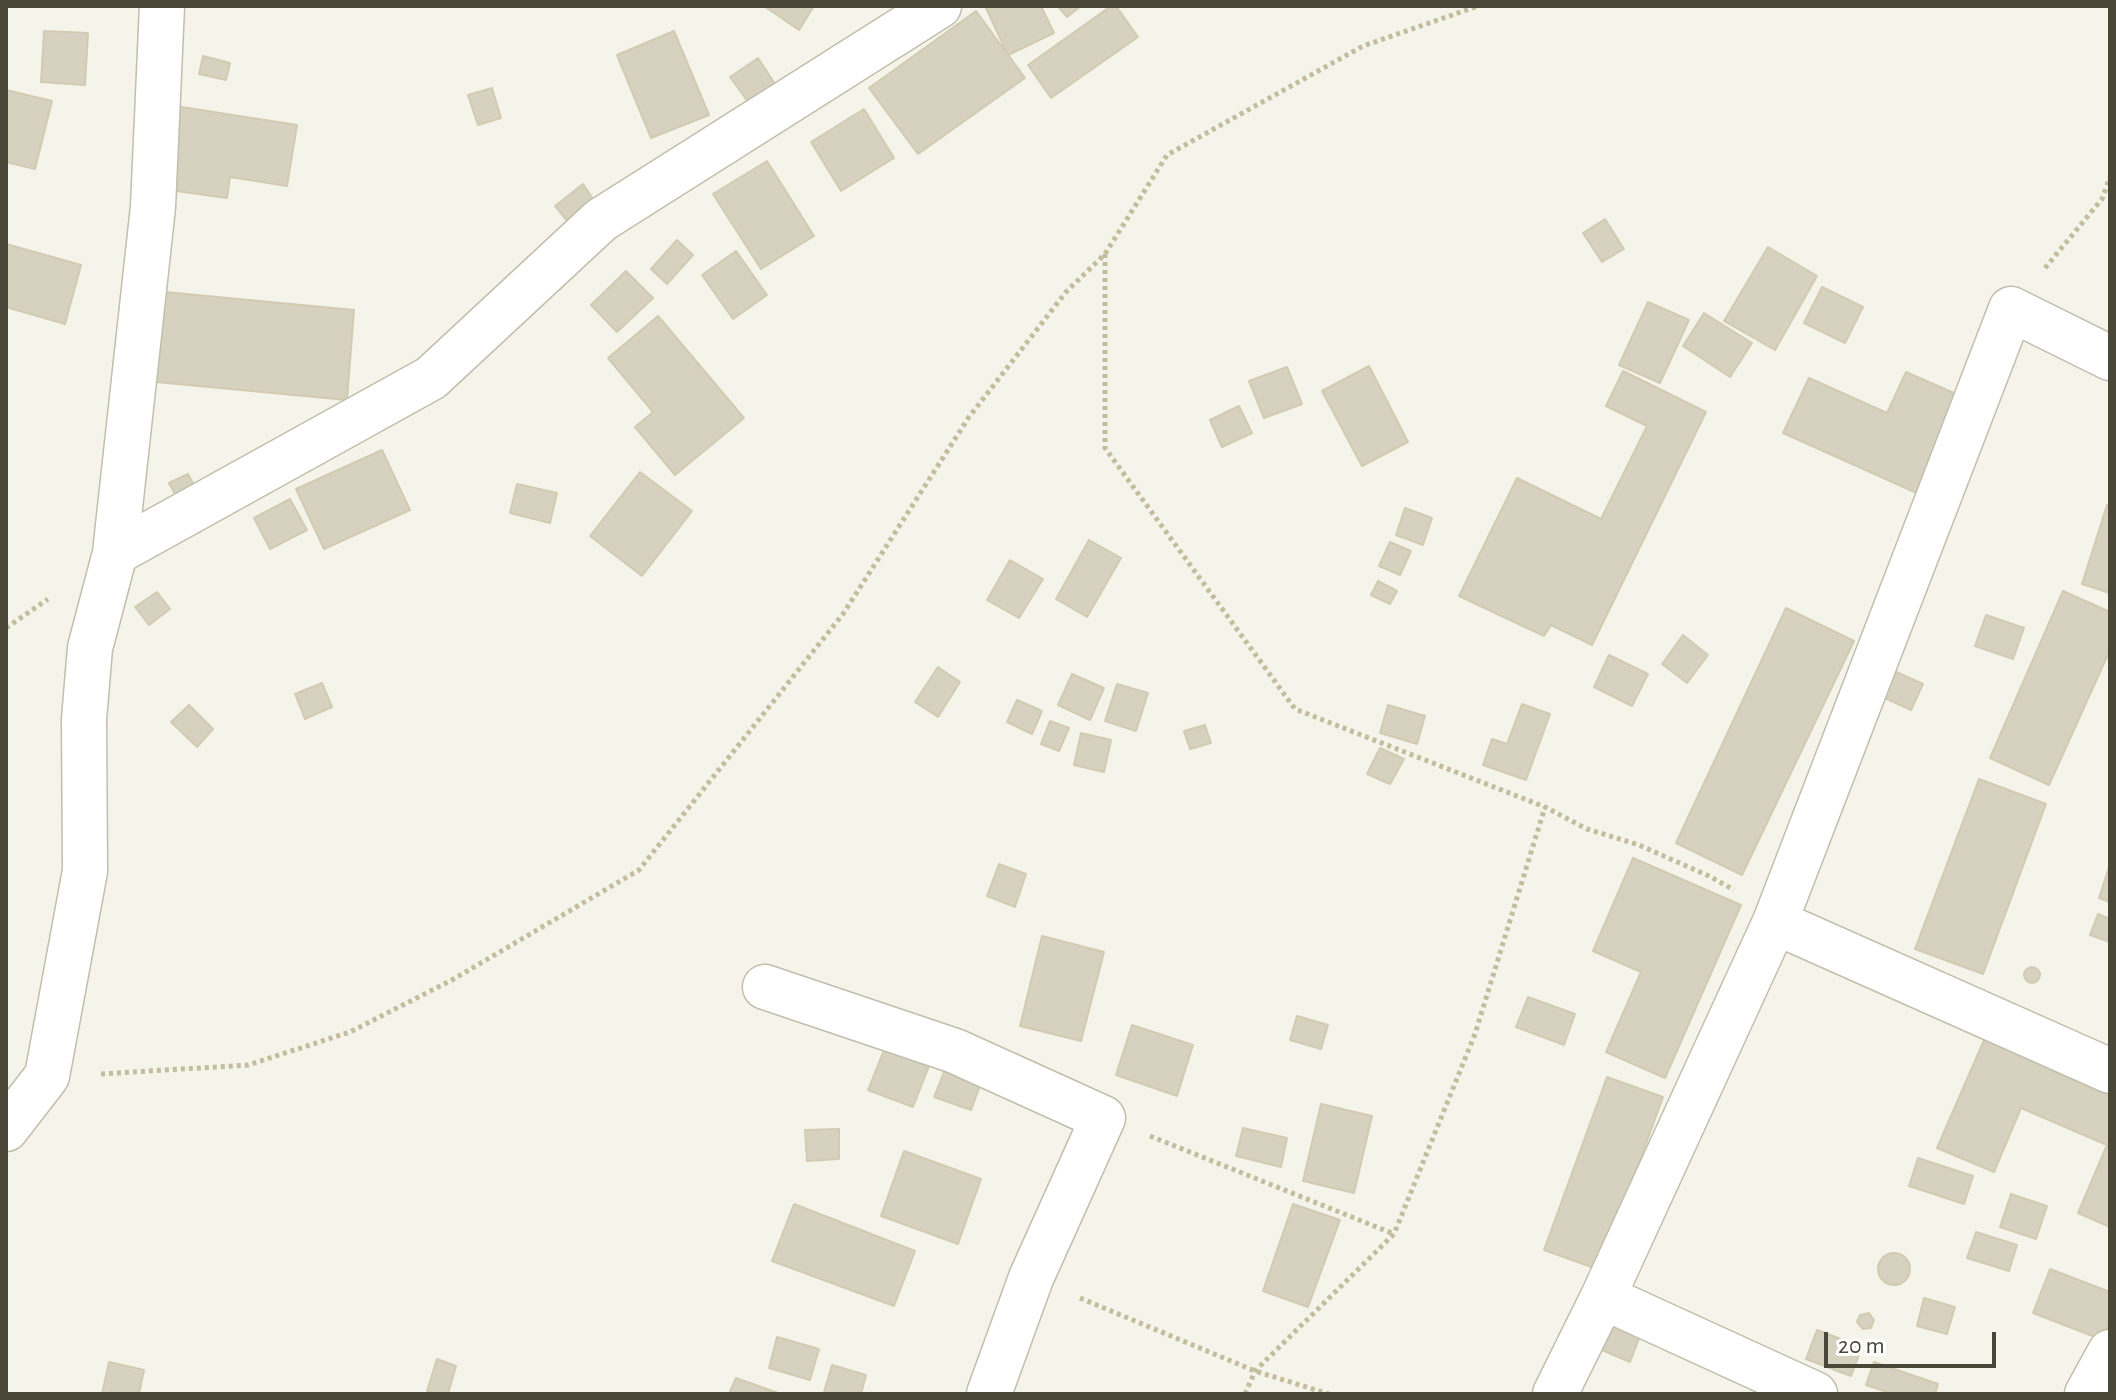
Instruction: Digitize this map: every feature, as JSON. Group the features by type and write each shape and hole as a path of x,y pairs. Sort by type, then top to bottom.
{"street":[{"path":"6,1129 47,1076 85,871 84,719 90,648 115,553 153,207 162,6"},
{"path":"115,553 431,378 601,220 939,6"},
{"path":"1555,1394 1603,1297 1775,922 2011,309 2110,358"},
{"path":"1775,922 2110,1071"},
{"path":"765,987 955,1051 1103,1118 1031,1278 989,1394"},
{"path":"1603,1297 1805,1392"},
{"path":"2087,1394 2110,1352"}],"path":[{"path":"47,1076 248,1065 350,1032 452,980 639,870 843,614 969,417 1066,292 1105,254 1167,155 1363,46 1478,6"},
{"path":"2011,309 2102,199 2110,177"},
{"path":"1105,254 1105,448 1295,709 1545,807 1587,829 1639,845 1709,876 1744,896 1775,922"},
{"path":"1245,1394 1255,1371 1394,1234 1475,1034 1545,807"},
{"path":"1103,1118 1394,1234"},
{"path":"1031,1278 1255,1371 1329,1394"}],"building":[{"path":"764,6 814,6 799,30"},
{"path":"985,6 1041,6 1054,33 1008,55"},
{"path":"1058,6 1081,6 1067,17"},
{"path":"1111,6 1116,6 1138,37 1051,98 1028,65"},
{"path":"976,11 1025,78 918,154 869,88"},
{"path":"44,31 88,33 85,85 41,82"},
{"path":"674,31 709,115 651,138 617,55"},
{"path":"203,56 230,63 226,80 199,74"},
{"path":"758,58 775,84 748,102 730,77"},
{"path":"492,88 501,118 478,125 468,95"},
{"path":"6,90 52,101 35,169 6,162"},
{"path":"175,106 297,125 287,186 230,177 227,198 162,189"},
{"path":"864,109 894,158 841,191 811,142"},
{"path":"767,161 814,236 761,269 713,194"},
{"path":"583,184 597,205 571,226 555,206"},
{"path":"1605,219 1624,249 1602,262 1583,233"},
{"path":"677,240 693,255 667,284 651,269"},
{"path":"6,244 81,265 65,324 6,307"},
{"path":"1768,247 1817,276 1775,350 1724,321"},
{"path":"736,251 767,295 733,319 702,275"},
{"path":"626,271 653,298 617,332 591,305"},
{"path":"1822,287 1863,307 1845,343 1804,323"},
{"path":"165,292 354,310 347,400 156,382"},
{"path":"1648,302 1689,320 1660,383 1619,365"},
{"path":"1704,313 1752,343 1730,377 1683,346"},
{"path":"658,316 744,418 675,475 635,427 653,412 608,358"},
{"path":"1369,366 1408,442 1362,466 1322,391"},
{"path":"1287,367 1302,404 1264,418 1249,381"},
{"path":"1623,371 1706,412 1592,645 1551,625 1544,636 1459,596 1517,478 1601,519 1647,426 1606,406"},
{"path":"1906,372 1963,397 1919,494 1783,433 1809,378 1887,413"},
{"path":"1239,406 1252,433 1222,447 1210,420"},
{"path":"382,450 410,510 324,549 296,489"},
{"path":"640,472 692,511 642,576 590,536"},
{"path":"188,474 196,489 177,498 169,483"},
{"path":"517,484 557,493 550,523 510,513"},
{"path":"290,499 307,530 270,549 254,518"},
{"path":"2107,505 2110,506 2110,593 2082,584"},
{"path":"1405,508 1432,518 1423,545 1396,535"},
{"path":"1089,540 1121,558 1087,617 1056,599"},
{"path":"1390,542 1411,551 1400,575 1379,566"},
{"path":"1010,560 1043,579 1019,618 987,600"},
{"path":"1378,581 1397,591 1390,604 1371,595"},
{"path":"2063,591 2110,612 2110,650 2049,785 1990,758"},
{"path":"157,592 170,609 149,625 135,607"},
{"path":"1786,608 1854,641 1742,875 1676,843"},
{"path":"1986,615 2024,628 2013,659 1975,646"},
{"path":"1683,635 1708,655 1687,683 1662,664"},
{"path":"1609,655 1648,674 1632,706 1594,687"},
{"path":"938,667 960,682 938,717 915,702"},
{"path":"1885,667 1923,684 1911,710 1874,693"},
{"path":"1072,674 1104,688 1090,720 1058,705"},
{"path":"322,683 332,707 305,719 295,694"},
{"path":"1117,684 1148,693 1136,731 1105,721"},
{"path":"1017,700 1042,711 1032,734 1007,722"},
{"path":"1522,704 1550,714 1526,780 1483,765 1492,739 1507,744"},
{"path":"189,705 213,729 197,747 171,722"},
{"path":"1388,705 1425,716 1417,744 1380,733"},
{"path":"1050,721 1069,728 1059,751 1041,744"},
{"path":"1205,725 1211,743 1190,749 1184,731"},
{"path":"1081,733 1111,740 1104,772 1074,765"},
{"path":"1380,748 1404,759 1390,784 1367,774"},
{"path":"1979,779 2046,804 1983,974 1915,949"},
{"path":"1633,858 1741,905 1665,1078 1606,1052 1641,972 1593,951"},
{"path":"999,864 1026,874 1015,907 987,896"},
{"path":"2110,864 2110,902 2099,898"},
{"path":"2098,914 2110,919 2110,942 2090,935"},
{"path":"1042,936 1104,952 1081,1041 1020,1026"},
{"path":"2029,967 2035,967 2040,975 2038,981 2029,983 2024,978 2024,972"},
{"path":"1528,997 1575,1014 1564,1045 1516,1027"},
{"path":"1297,1016 1328,1025 1321,1049 1290,1040"},
{"path":"1132,1025 1193,1045 1177,1096 1116,1075"},
{"path":"1988,1031 2110,1083 2110,1227 2078,1213 2107,1145 2021,1108 1994,1172 1937,1148"},
{"path":"884,1050 929,1066 913,1107 868,1090"},
{"path":"946,1067 982,1080 971,1110 934,1097"},
{"path":"1607,1077 1663,1097 1600,1270 1544,1250"},
{"path":"1321,1104 1372,1116 1354,1193 1303,1181"},
{"path":"1243,1128 1287,1138 1281,1167 1236,1156"},
{"path":"839,1129 839,1159 807,1161 805,1130"},
{"path":"904,1151 981,1179 958,1244 881,1216"},
{"path":"1918,1158 1973,1176 1964,1204 1909,1186"},
{"path":"2011,1194 2047,1206 2036,1239 2000,1227"},
{"path":"794,1204 915,1251 894,1306 772,1261"},
{"path":"1293,1204 1340,1220 1308,1307 1263,1291"},
{"path":"1976,1232 2017,1245 2009,1271 1967,1258"},
{"path":"1894,1253 1906,1257 1910,1269 1906,1281 1894,1285 1882,1281 1878,1269 1882,1257"},
{"path":"2050,1269 2110,1292 2110,1320 2103,1340 2033,1313"},
{"path":"1924,1298 1955,1307 1947,1334 1917,1326"},
{"path":"1869,1313 1874,1320 1871,1328 1863,1329 1857,1322 1860,1315"},
{"path":"1614,1320 1642,1331 1630,1362 1602,1350"},
{"path":"1817,1330 1862,1347 1851,1376 1806,1359"},
{"path":"777,1337 819,1349 810,1380 769,1368"},
{"path":"437,1359 456,1366 448,1394 427,1391"},
{"path":"109,1362 144,1370 139,1394 102,1394"},
{"path":"1874,1362 1938,1384 1935,1394 1893,1394 1866,1385"},
{"path":"832,1365 866,1375 861,1394 824,1392"},
{"path":"736,1378 778,1393 729,1394"}]}
